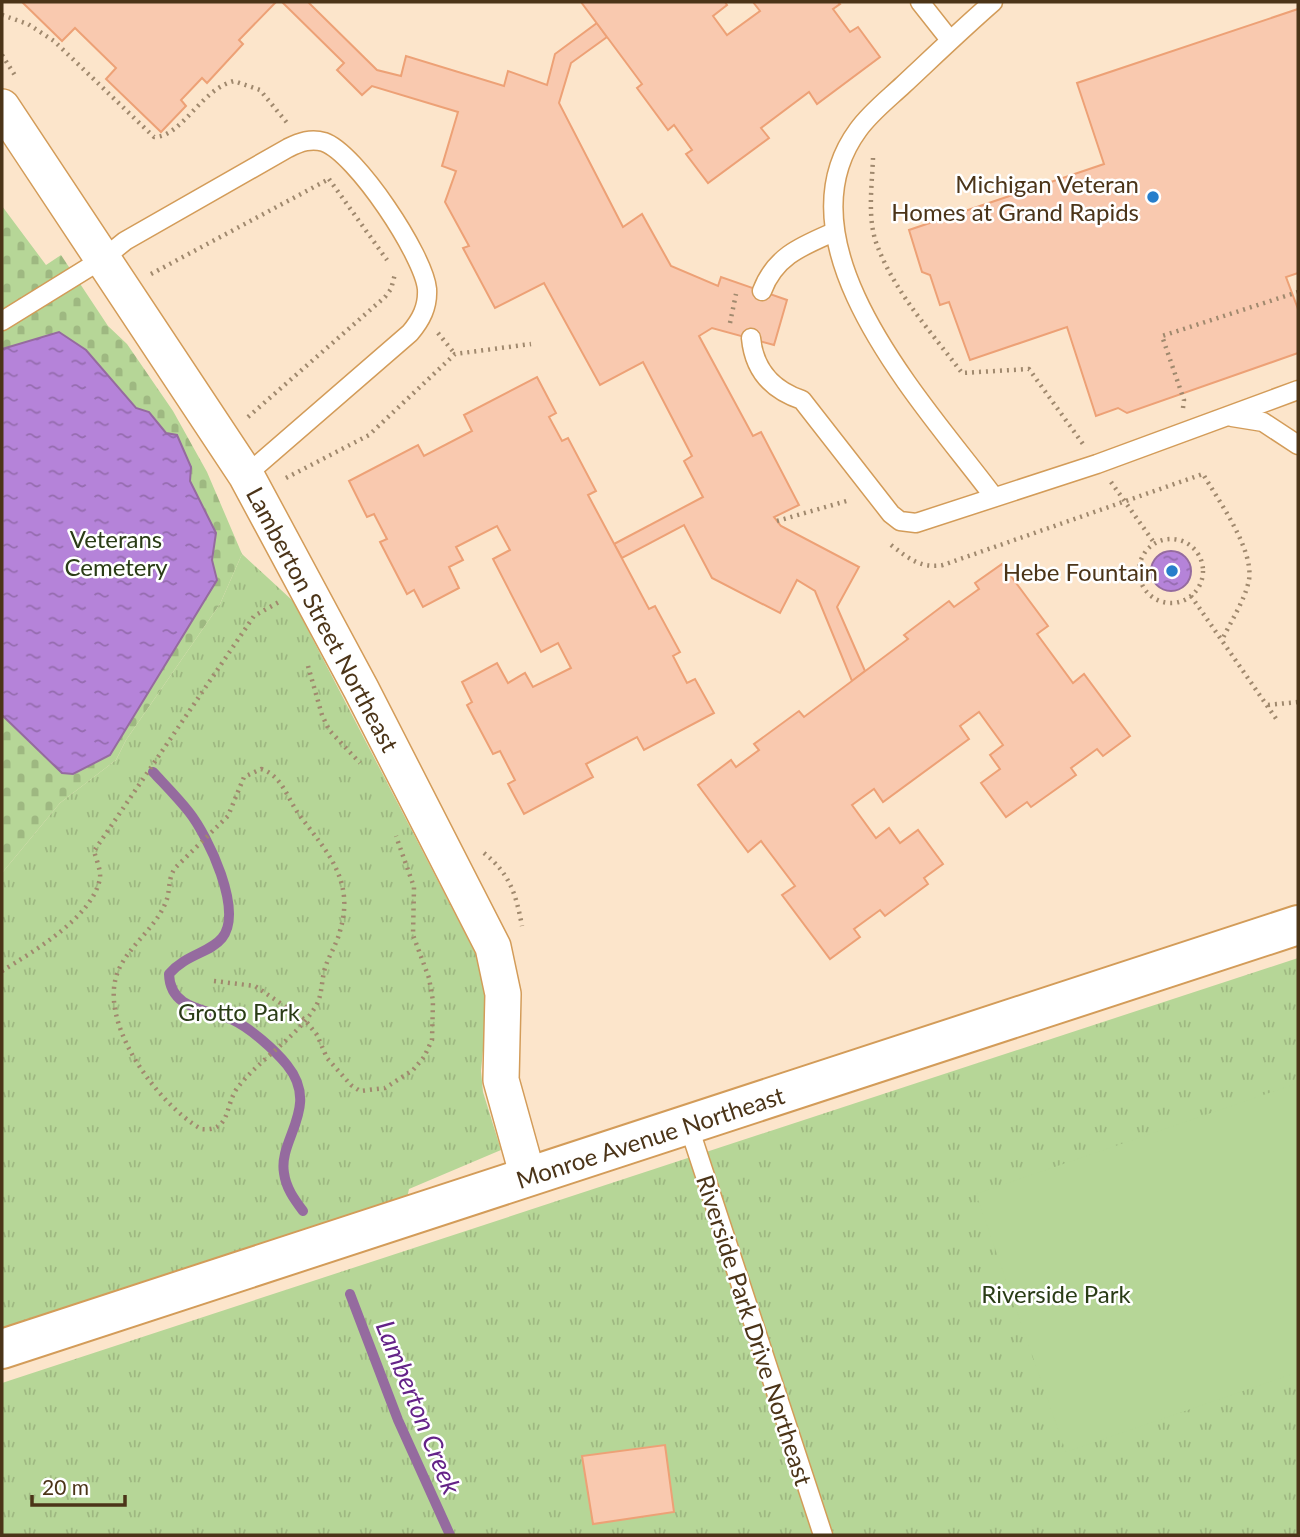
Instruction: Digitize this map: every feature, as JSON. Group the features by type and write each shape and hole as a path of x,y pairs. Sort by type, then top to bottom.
{"main road":[{"name":"Monroe Avenue Northeast","path":"2,1349 1298,925"}],"street":[{"name":"Lamberton Street Northeast","path":"2,107 246,475 355,678 493,947 503,994 501,1080 528,1177"}],"lane":[{"path":"920,2 950,40"},
{"path":"993,2 858,129 842,160 833,196 834,232 874,335 995,497"},
{"path":"2,321 104,258 125,241 265,161 301,142 312,140 330,145 346,158 398,229 423,275 427,289 424,313 419,322 246,475"},
{"path":"762,291 768,273 786,255 834,232"},
{"path":"751,338 756,361 769,381 787,395 802,400 895,519 907,523 1097,464 1298,390"},
{"path":"1228,416 1263,422 1298,445"},
{"name":"Riverside Park Drive Northeast","path":"688,1124 823,1535"}],"path":[{"path":"874,113 872,214 876,244 904,296 962,373 1029,369 1155,544"},
{"path":"147,276 329,179"},
{"path":"244,420 385,297 391,289 395,273"},
{"path":"728,332 739,283"},
{"path":"1184,400 1162,336 1298,292"},
{"path":"282,480 369,435 455,354 531,344"},
{"path":"777,521 874,493"},
{"path":"1163,539 1177,539 1190,546 1201,560 1201,583 1191,596 1181,603 1166,603 1151,597 1141,582 1140,565 1145,552 1163,539"},
{"path":"1191,596 1278,720"},
{"path":"2,971 62,929 92,899 101,875 94,851 152,765 254,616 283,599 287,611"},
{"path":"305,659 321,715 329,730 361,765"},
{"path":"1267,705 1298,702"},
{"path":"261,769 270,772 329,851 343,891 343,920 321,979 317,1005 305,1020 238,1087 225,1122 218,1128 201,1129 170,1103 142,1069 119,1026 113,1005 114,985 120,968 161,911 168,895 170,875 228,816 244,777 261,769"},
{"path":"214,981 255,986 305,1020 317,1035 327,1058 351,1085 360,1091 385,1088 413,1070 424,1057 432,1040 433,1001 414,935 414,887 396,834"}],"green space":[{"name":"Veterans Cemetery","path":"2,206 46,265 61,255 108,326 127,344 173,411 207,472 242,554 220,604 126,740 116,760 60,803 2,873"},
{"name":"Grotto Park","path":"242,554 293,601 482,966 486,1019 481,1071 483,1092 501,1150 409,1189 406,1203 2,1338 2,873 60,803 116,760 126,740 220,604"},
{"name":"Riverside Park","path":"1298,958 1298,1535 2,1535 2,1383"},
{"path":"1298,1083 1298,1372 1066,1452 976,1194"}],"water":[{"name":"Veterans Cemetery","path":"59,332 86,350 136,408 149,412 166,433 177,435 191,467 190,481 216,533 212,560 217,580 110,755 73,774 62,773 2,715 2,349"},
{"name":"Hebe Fountain","path":"1171,551 1185,557 1191,571 1185,585 1171,591 1157,585 1151,571 1157,557"}],"building":[{"path":"22,2 276,2 239,40 243,44 207,83 202,78 181,100 186,106 161,132 106,79 116,68 75,28 62,41"},
{"path":"282,2 308,2 377,70 401,76 406,56 504,86 508,71 547,85 555,54 597,23 607,37 571,63 559,103 623,227 642,214 671,266 718,286 721,277 787,300 774,345 712,328 699,336 753,436 761,432 799,505 774,517 781,526 859,567 837,607 865,671 852,681 815,591 797,580 780,613 712,578 684,525 622,558 614,544 703,497 684,461 692,456 643,362 600,385 544,283 495,308 463,248 469,246 445,202 456,171 442,166 458,112 372,86 362,95 337,70 344,63"},
{"path":"581,2 725,2 727,5 713,16 727,35 760,11 753,2 838,2 840,4 833,9 850,32 858,27 880,57 817,104 809,92 761,128 769,138 708,183 686,154 692,150 674,125 668,130 637,88 642,84"},
{"name":"Michigan Veteran Homes at Grand Rapids","path":"1298,9 1298,273 1286,277 1298,309 1298,353 1127,413 1118,408 1096,416 1067,327 970,360 949,302 940,305 930,275 922,272 909,230 1104,164 1077,83"},
{"path":"537,377 556,413 549,417 562,441 568,438 596,491 588,495 649,609 655,606 680,652 673,656 687,683 695,679 714,713 644,750 637,737 586,764 593,777 524,814 508,784 515,780 500,751 493,754 467,705 472,702 462,682 497,663 508,683 525,673 533,687 571,668 558,643 541,652 493,559 510,550 497,526 456,547 463,560 449,567 459,588 423,607 414,590 407,594 380,542 387,539 374,514 367,517 349,481 418,445 424,456 472,431 464,415"},
{"path":"1002,564 1048,626 1037,634 1073,683 1084,674 1130,736 1103,756 1097,749 1071,768 1076,775 1031,807 1027,802 1006,817 981,783 1000,769 990,755 1003,745 979,712 960,726 969,739 883,802 874,789 852,805 876,838 889,828 900,843 918,830 943,864 924,878 928,884 885,916 880,910 854,929 860,937 830,959 782,895 795,886 761,841 748,852 698,785 731,760 736,767 759,750 754,744 799,711 804,717 908,639 904,635 949,601 954,607 979,589 975,583"},
{"path":"665,1445 674,1512 593,1524 582,1456"}],"waterway":[{"name":"Lamberton Creek","path":"153,772 197,823 221,874 229,910 228,926 222,938 176,967 169,974 171,986 183,1001 233,1020 254,1034 282,1059 296,1080 300,1095 299,1109 284,1160 284,1173 289,1188 303,1211"},
{"name":"Lamberton Creek","path":"350,1294 398,1420 450,1535"}],"place":[{"name":"Michigan Veteran Homes at Grand Rapids","path":"1153,197"},
{"name":"Hebe Fountain","path":"1172,571"}]}
